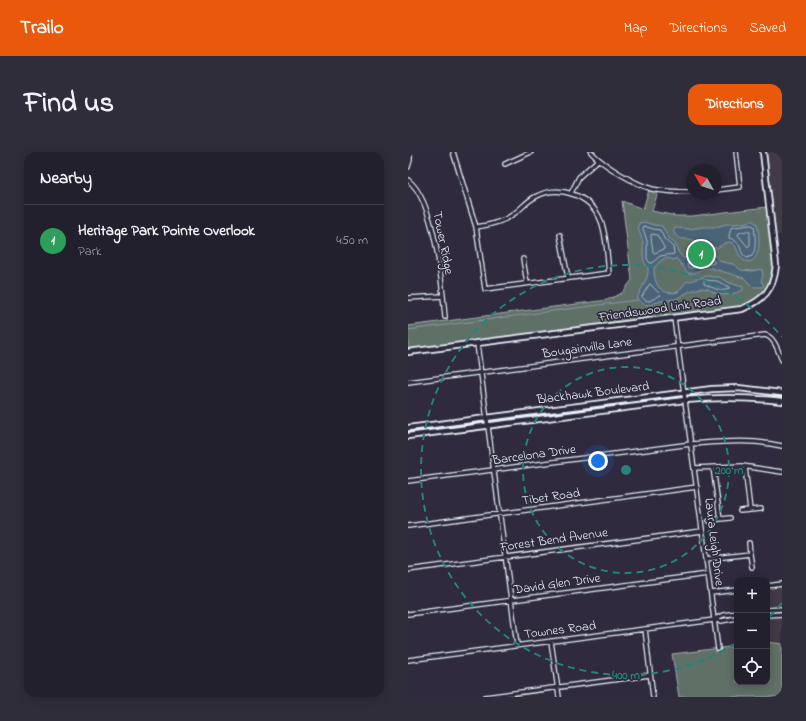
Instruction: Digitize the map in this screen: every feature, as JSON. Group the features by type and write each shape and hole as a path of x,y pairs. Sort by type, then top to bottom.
{"main road":[{"name":"Friendswood Link Road","path":"408,352 742,309 757,302 769,290 776,272 776,259 762,152"},
{"name":"Blackhawk Boulevard","path":"408,428 712,389 738,388 782,393"},
{"name":"Blackhawk Boulevard","path":"408,436 685,400 753,397 782,401"},
{"path":"593,404 594,412"},
{"path":"547,410 548,418"},
{"path":"435,424 437,433"}],"street":[{"path":"408,166 410,152"},
{"path":"453,152 476,227 485,289 609,273 604,230 598,214 587,202 571,193 560,191 544,193 534,198 515,213 499,222 476,227"},
{"path":"505,164 531,152"},
{"path":"591,152 598,160 650,189 686,192"},
{"path":"722,189 740,187 736,152"},
{"path":"571,193 579,177 598,160"},
{"name":"Tower Ridge","path":"408,180 418,190 430,218 446,317"},
{"path":"560,235 568,278"},
{"path":"523,259 527,283"},
{"path":"408,298 443,296"},
{"name":"Laura Leigh Drive","path":"674,318 718,649"},
{"name":"Bougainvilla Lane","path":"408,382 765,335 769,336 774,342 782,360"},
{"path":"477,344 517,645"},
{"name":"Barcelona Drive","path":"408,481 691,444 725,441 756,442 782,446"},
{"path":"713,467 720,519"},
{"path":"694,468 745,467 782,472"},
{"path":"745,467 750,510"},
{"name":"Tibet Road","path":"408,526 697,488"},
{"path":"740,511 761,508"},
{"path":"709,521 730,518"},
{"name":"Forest Bend Avenue","path":"408,570 702,530"},
{"path":"749,543 752,567"},
{"path":"706,560 750,554"},
{"name":"David Glen Drive","path":"408,614 708,574"},
{"path":"770,586 782,584"},
{"path":"710,593 734,590"},
{"path":"770,610 782,609"},
{"name":"Townes Road","path":"714,620 723,615 734,614"},
{"path":"770,615 782,614"},
{"name":"Townes Road","path":"408,660 734,619"},
{"path":"645,629 653,697"},
{"path":"551,641 559,697"},
{"path":"485,697 650,675"}],"shaded area":[{"path":"766,152 782,152 782,235 776,235"},
{"path":"782,586 782,644 770,642 770,588"}],"green space":[{"path":"649,190 658,192 652,211 676,216 692,216 767,207 772,244 772,269 764,292 756,301 742,307 408,349 408,326 607,300 622,293 632,280 622,201 643,209"},
{"path":"770,642 782,644 782,697 679,697 672,654 734,646 734,685 770,685"}],"water":[{"path":"753,221 757,224 759,249 752,261 746,261 741,258 731,242 725,243 717,248 708,247 706,251 713,254 722,262 733,264 741,270 762,270 763,275 761,281 764,285 763,287 753,287 744,278 711,268 702,269 694,273 688,273 676,258 674,260 667,258 662,260 654,268 655,279 659,288 662,290 672,293 678,292 686,282 707,276 719,277 730,283 743,287 743,290 733,294 722,295 708,289 700,288 690,291 676,299 661,301 649,305 643,304 637,299 646,279 648,270 643,259 643,242 639,230 639,223 644,222 662,226 668,237 676,245 678,252 683,258 693,258 697,256 701,250 701,246 693,240 677,237 673,230 675,228 689,229 716,227 727,224"}],"waterway":[{"path":"408,330 637,300"}],"place":[{"name":"Heritage Park Pointe Overlook","path":"701,254"}]}
